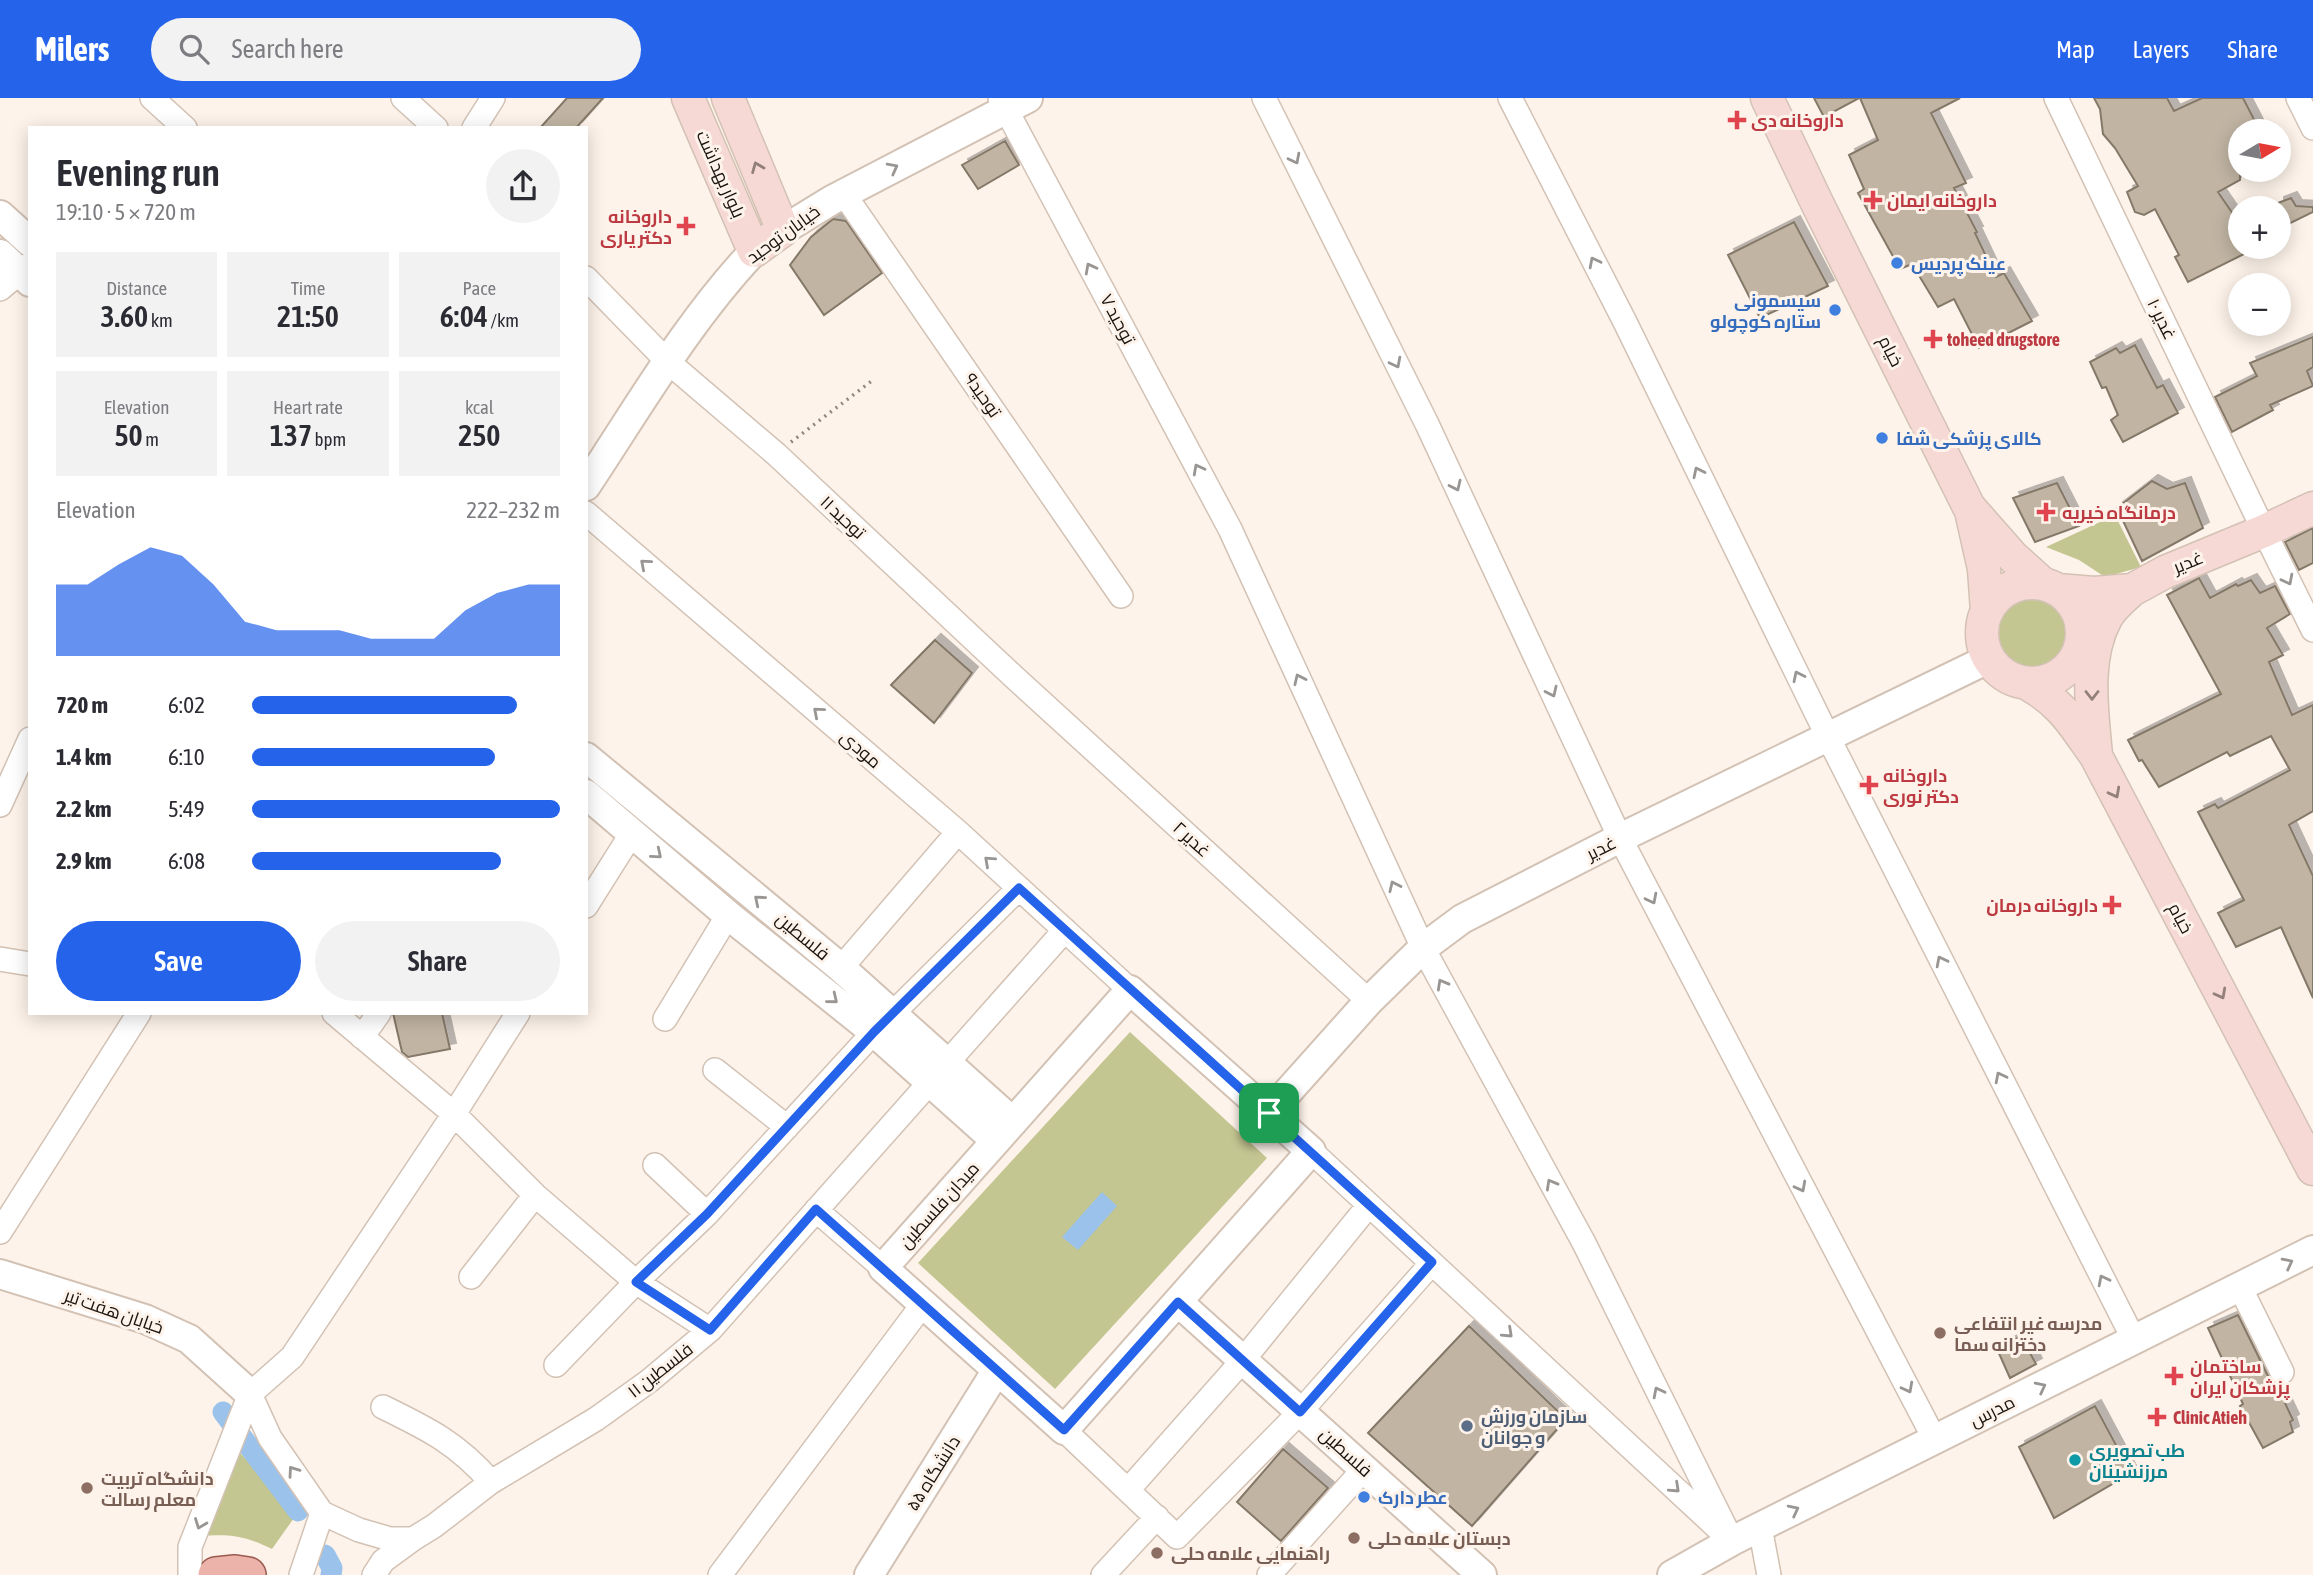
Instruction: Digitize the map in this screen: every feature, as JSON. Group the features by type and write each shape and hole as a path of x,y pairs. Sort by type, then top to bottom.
{"main road":[{"name":"بلوار بهداشت","path":"688,98 754,251"},
{"name":"بلوار بهداشت","path":"728,98 783,230"},
{"name":"خیام","path":"1767,98 1969,507 2013,556 2050,587"},
{"name":"خیابان توحید","path":"754,251 783,230"},
{"path":"1969,507 1984,569 1987,611"},
{"name":"غدیر","path":"2050,587 2094,593 2132,590 2165,572 2313,508"},
{"path":"2026,583 2050,587 2071,600 2080,615 2083,632 2081,649 2073,665 2059,677 2045,683 2028,684 2012,680 1988,659 1982,635 1987,611 1997,597 2010,587 2026,583"},
{"path":"2096,756 2091,695 2098,642 2107,618 2132,590"},
{"name":"خیام","path":"2028,684 2050,696 2096,756 2313,1169"},
{"path":"216,1575 248,1575"}],"street":[{"path":"403,98 434,126"},
{"path":"475,126 493,98"},
{"path":"1264,98 1427,424 1620,838 1935,1440"},
{"path":"1510,98 1625,322 1828,737 2134,1340"},
{"path":"2298,98 2313,128"},
{"path":"159,100 183,126"},
{"name":"خیابان توحید","path":"783,230 1011,102"},
{"name":"توحید ۷","path":"1011,102 1230,529 1423,948 1584,1244 1732,1541"},
{"name":"غدیر ۱۰","path":"2058,103 2313,630"},
{"name":"توحید۹","path":"844,194 1121,596"},
{"path":"0,215 28,240"},
{"name":"خیابان توحید","path":"588,483 667,361 728,278 754,251"},
{"path":"0,254 20,277"},
{"name":"توحید ۱۱","path":"588,280 667,361 776,454 1014,677"},
{"name":"مودی","path":"588,515 958,832 1130,990"},
{"name":"غدیر","path":"1269,1113 1369,1001 1423,948 1462,919 1620,838 1988,659"},
{"name":"غدیر ۲","path":"1014,677 1369,1001"},
{"path":"0,804 28,743"},
{"name":"فلسطین","path":"588,759 841,968 883,1023"},
{"name":"فلسطین","path":"588,796 728,915 883,1023 1005,1131"},
{"path":"841,968 958,832"},
{"path":"588,903 632,833"},
{"path":"556,1365 636,1282 707,1214 883,1023 1019,888"},
{"path":"665,1019 728,915"},
{"name":"فلسطین ۱۱","path":"374,1575 383,1561 491,1482 596,1419 649,1381 710,1330 1065,930"},
{"path":"0,959 28,964"},
{"path":"1130,990 1311,1151 1732,1541"},
{"name":"میدان فلسطین","path":"883,1268 1130,990"},
{"path":"0,1232 138,1015"},
{"path":"336,1015 454,1114 534,1195 636,1282 710,1330"},
{"path":"362,1037 378,1015"},
{"path":"190,1575 191,1547 250,1394 292,1357 517,1015"},
{"path":"715,1070 787,1127"},
{"path":"1064,1430 1311,1151"},
{"path":"655,1165 707,1214"},
{"path":"471,1277 534,1195"},
{"path":"1128,1490 1243,1360 1369,1205"},
{"path":"816,1209 998,1370 1177,1536 1300,1412 1432,1262"},
{"name":"مدرس","path":"1672,1575 1732,1541 2313,1250"},
{"name":"خیابان هفت تیر","path":"0,1275 145,1318 189,1339 250,1394"},
{"path":"2240,1287 2282,1372"},
{"name":"فلسطین","path":"1178,1302 1482,1575"},
{"path":"720,1575 923,1304"},
{"name":"دانشگاه ۵۵","path":"873,1574 998,1370"},
{"path":"250,1394 270,1438 323,1513 359,1530 390,1539 413,1539"},
{"path":"383,1407 435,1432 463,1452 491,1482"},
{"path":"1269,1575 1364,1469"},
{"path":"301,1575 323,1513"},
{"path":"1103,1575 1157,1517"},
{"path":"1760,1527 1769,1575"}],"path":[{"path":"776,454 873,380"}],"green space":[{"path":"2115,515 2141,567 2105,577 2079,560 2046,547"},
{"path":"2027,598 2041,598 2054,604 2063,613 2069,633 2067,646 2059,658 2041,668 2027,668 2014,662 2005,653 1999,640 1999,626 2005,613 2014,604"},
{"path":"1130,1032 1267,1158 1055,1389 918,1263"},
{"path":"235,1447 277,1494 294,1518 272,1549 238,1537 202,1536"}],"water":[{"path":"1102,1192 1117,1206 1078,1250 1062,1237"}],"building":[{"path":"567,98 603,98 578,126 542,126"},
{"path":"1814,98 1859,98 1824,117"},
{"path":"1860,98 1960,98 1931,113 1966,183 1954,188 1996,277 2004,273 2032,321 1979,348 1954,299 1938,307 1912,264 1900,269 1858,193 1864,189 1849,155 1878,140"},
{"path":"2094,98 2167,98 2174,111 2202,98 2243,98 2254,119 2228,119 2228,182 2236,182 2218,192 2228,207 2228,259 2234,259 2188,282 2175,257 2179,255 2155,209 2144,215 2135,212 2127,192 2138,186 2115,148 2103,134 2100,109"},
{"path":"1005,141 1019,165 978,189 962,165"},
{"path":"2291,198 2296,206 2313,207 2313,212 2291,223"},
{"path":"833,219 846,221 882,273 824,315 790,265 811,237"},
{"path":"1794,222 1828,286 1760,318 1728,255"},
{"path":"2313,337 2313,367 2307,371 2313,386 2270,405 2273,410 2232,432 2215,397 2257,376 2250,363"},
{"path":"2135,345 2157,388 2163,385 2178,413 2123,442 2111,420 2118,415 2106,387 2102,388 2090,362 2116,348 2120,353"},
{"path":"2152,481 2167,489 2185,483 2203,528 2142,561 2117,508"},
{"name":"درمانگاه خیریه","path":"2057,483 2079,526 2035,542 2013,498"},
{"path":"2313,528 2313,563 2299,570 2285,542"},
{"path":"2199,578 2210,598 2236,584 2238,586 2251,580 2260,593 2275,586 2290,614 2267,628 2283,655 2269,662 2292,715 2313,705 2313,811 2289,825 2313,876 2313,998 2281,927 2236,947 2218,913 2244,900 2198,812 2215,804 2218,808 2290,770 2271,736 2230,756 2227,752 2159,787 2142,760 2139,761 2128,740 2221,694 2167,595"},
{"path":"935,640 972,673 934,723 891,685"},
{"path":"393,1015 442,1015 450,1049 408,1057 402,1052"},
{"path":"2238,1315 2293,1420 2290,1422 2293,1432 2263,1448 2240,1406 2243,1404 2208,1328"},
{"name":"سازمان ورزش و جوانان","path":"1469,1326 1566,1419 1472,1526 1368,1433"},
{"path":"2021,1336 2036,1364 2010,1378 1997,1349"},
{"name":"طب تصویری مرزنشینان","path":"2095,1406 2131,1473 2054,1518 2019,1447"},
{"path":"1283,1449 1328,1488 1281,1541 1237,1502"}],"waterway":[{"path":"223,1412 298,1511"},
{"path":"325,1555 332,1568 331,1575"}],"place":[{"name":"داروخانه دی","path":"1737,120"},
{"name":"داروخانه ایمان","path":"1873,200"},
{"name":"داروخانه دکتر یاری","path":"686,226"},
{"name":"عینک پردیس","path":"1897,263"},
{"name":"سیسمونی ستاره کوچولو","path":"1835,310"},
{"name":"toheed drugstore","path":"1933,339"},
{"name":"کالای پزشکی شفا","path":"1882,438"},
{"name":"درمانگاه خیریه","path":"2046,512"},
{"name":"داروخانه دکتر نوری","path":"1869,785"},
{"name":"داروخانه درمان","path":"2112,905"},
{"name":"مدرسه غیر انتفاعی دخترانه سما","path":"1940,1333"},
{"name":"ساختمان پزشکان ایران","path":"2174,1376"},
{"name":"Clinic Atieh","path":"2157,1417"},
{"name":"سازمان ورزش و جوانان","path":"1467,1426"},
{"name":"طب تصویری مرزنشینان","path":"2075,1460"},
{"name":"دانشگاه تربیت معلم رسالت","path":"87,1488"},
{"name":"عطر دارک","path":"1364,1497"},
{"name":"دبستان علامه حلی","path":"1354,1538"},
{"name":"راهنمایی علامه حلی","path":"1157,1553"}],"route":[{"path":"1019,888 1269,1113 1432,1262 1300,1412 1178,1302 1064,1430 816,1209 710,1330 636,1282 707,1214 874,1032 1019,888"}]}
